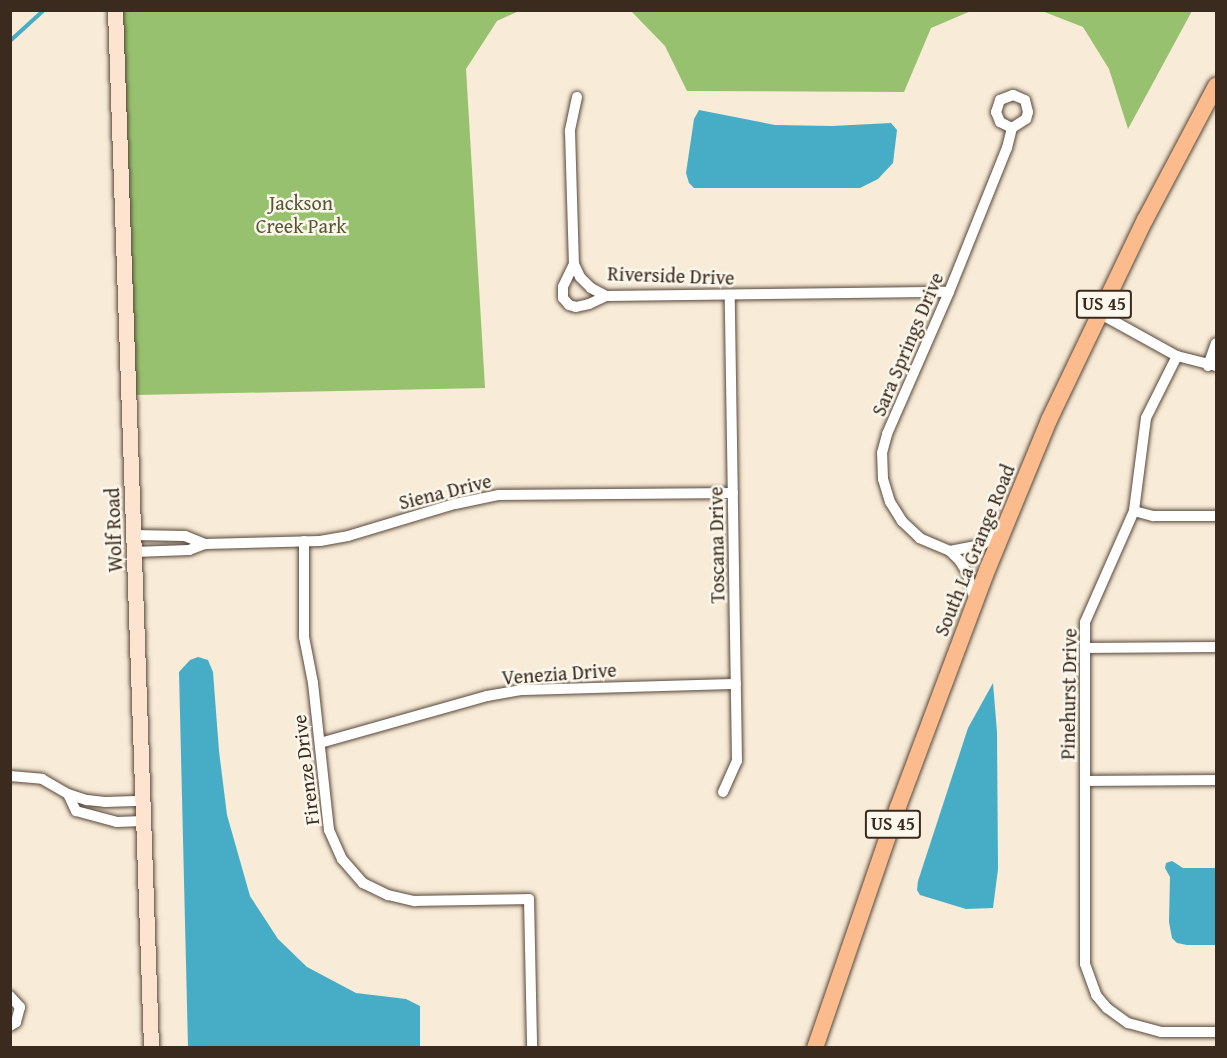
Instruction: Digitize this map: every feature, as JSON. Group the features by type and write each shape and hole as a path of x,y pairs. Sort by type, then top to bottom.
{"main road":[{"name":"Wolf Road","path":"115,10 151,1047"},
{"name":"South La Grange Road","path":"815,1047 898,807 975,602 1049,420 1145,220 1216,86"}],"street":[{"path":"577,97 570,131 574,264 563,287 563,298 569,305 576,307 590,304 606,296"},
{"name":"Sara Springs Drive","path":"975,602 968,574 960,561 950,551 920,538 902,521 890,502 883,479 882,453 887,434 949,292 1007,148 1012,128"},
{"name":"Riverside Drive","path":"574,264 580,277 591,288 606,296 949,292"},
{"name":"Toscana Drive","path":"723,792 737,761 730,295"},
{"path":"1100,313 1177,356 1212,366 1216,343"},
{"name":"Pinehurst Drive","path":"1177,356 1146,418 1134,511 1085,622 1085,964 1096,995 1107,1008 1128,1023 1161,1032 1216,1032"},
{"name":"Siena Drive","path":"134,552 189,550 205,544 304,541 348,536 455,504 499,495 733,493"},
{"path":"1134,511 1153,516 1216,516"},
{"path":"950,551 982,545 1004,528"},
{"name":"Siena Drive","path":"134,535 185,536 205,544"},
{"name":"Firenze Drive","path":"304,541 304,637 313,683 329,830 342,859 363,883 388,895 415,901 529,899 532,1047"},
{"path":"1085,648 1216,647"},
{"name":"Venezia Drive","path":"320,743 487,696 520,690 736,684"},
{"path":"10,776 42,779 68,794 105,802 143,801"},
{"path":"1085,780 1216,780"},
{"path":"68,794 76,811 117,822 143,821"},
{"path":"10,996 16,999 20,1007 16,1022 10,1026"}],"green space":[{"name":"Jackson Creek Park","path":"519,11 497,21 466,69 485,388 136,395 119,12"},
{"path":"631,11 971,11 931,28 904,92 687,91 665,46"},
{"path":"1042,11 1192,11 1128,129 1109,69 1083,27"}],"water":[{"path":"699,110 775,125 832,126 891,123 897,130 893,163 878,179 860,188 694,188 689,183 686,173 694,119"},
{"path":"198,657 208,660 213,672 227,815 250,896 278,939 307,967 356,993 406,999 420,1006 420,1047 188,1047 179,672 190,660"},
{"path":"993,683 997,732 998,869 993,908 966,909 920,895 917,890 918,881 968,728"},
{"path":"1172,861 1183,868 1216,868 1216,945 1187,945 1177,943 1172,938 1169,922 1170,877 1165,868 1166,863"}],"waterway":[{"path":"10,41 44,10"}]}
